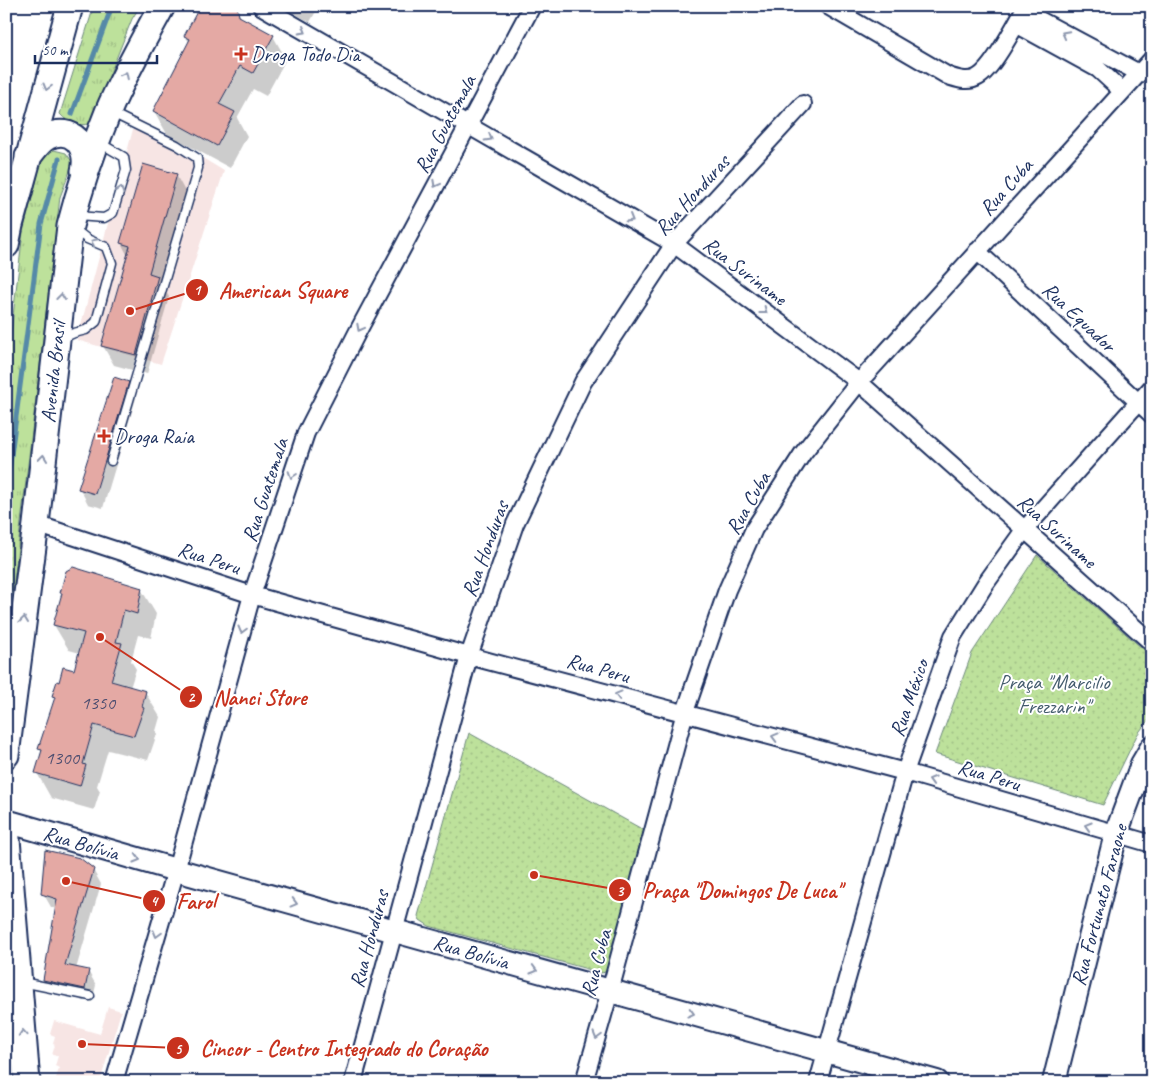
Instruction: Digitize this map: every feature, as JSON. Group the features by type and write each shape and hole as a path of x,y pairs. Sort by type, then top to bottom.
{"main road":[{"path":"6,245 70,6"},
{"name":"Avenida Brasil","path":"6,755 36,524 71,221 83,179 108,111 162,6"},
{"path":"28,158 37,145 45,138 62,133 70,135 78,140 86,155 87,162 83,179"},
{"name":"Rua Fortunato Faraone","path":"1054,1077 1116,834 1142,764 1152,747"},
{"name":"Rua Bolívia","path":"6,821 937,1082"},
{"path":"6,827 27,1082"}],"street":[{"name":"Rua Suriname","path":"261,6 674,244 859,382 1152,643"},
{"name":"Rua Guatemala","path":"114,1082 176,870 252,595 306,433 532,6"},
{"path":"828,6 948,76 960,80 980,77 988,68 1022,14"},
{"path":"1022,14 1139,73"},
{"path":"1022,14 1098,69 1122,91"},
{"name":"Rua Cuba","path":"584,1082 685,712 727,590 754,529 803,453 859,382 1152,59"},
{"name":"Rua Honduras","path":"352,1082 469,656 515,524 583,382 674,244 803,104"},
{"name":"Rua Equador","path":"976,251 1152,415"},
{"name":"Rua México","path":"818,1082 905,772 953,636 986,584 1024,530 1152,387"},
{"name":"Rua Peru","path":"36,524 252,595 469,656 905,772 1152,844"}],"lane":[{"path":"108,111 177,145 197,158 198,168 111,461"},
{"path":"71,221 104,218 113,213 126,170 124,157 97,141"},
{"path":"56,341 86,330 96,322 112,263 106,247 87,238 71,221"},
{"path":"20,981 90,996"}],"shaded area":[{"path":"136,118 224,171 161,364 77,340"},
{"path":"108,1007 121,1011 100,1082 55,1082 59,1068 55,1066 58,1056 52,1055 55,1036 50,1034 54,1021 100,1034"}],"green space":[{"path":"94,6 140,6 132,19 90,124 81,125 70,122 60,114"},
{"path":"54,150 66,153 73,163 60,197 6,648 6,375 23,232 43,155"},
{"name":"Praça \"Marcilio Frezzarin\"","path":"1037,555 1152,657 1152,715 1137,735 1103,805 935,754 972,653"},
{"path":"469,733 649,833 608,971 602,973 429,926 420,920 418,916"}],"building":[{"path":"200,6 237,6 239,16 274,35 253,73 240,66 219,104 235,112 217,146 153,111 190,39 184,36"},
{"path":"143,164 177,174 149,273 158,276 136,355 101,346 130,246 120,243"},
{"name":"Droga Raia","path":"114,377 129,382 95,494 78,489"},
{"path":"73,567 142,588 137,614 124,610 116,642 122,643 111,681 146,691 142,707 144,708 134,736 94,725 83,764 86,765 80,786 35,773 42,750 38,749 55,697 52,696 57,681 59,682 63,667 74,670 84,633 53,625 66,571"},
{"path":"45,850 80,858 94,869 65,965 89,970 85,989 43,980 57,899 41,894"}],"waterway":[{"path":"72,114 112,6"},
{"path":"6,494 41,224 59,159"}],"place":[{"name":"Droga Todo Dia","path":"241,54"},
{"name":"American Square","path":"130,311"},
{"name":"Droga Raia","path":"104,436"},
{"name":"Nanci Store","path":"100,637"},
{"name":"Praça \"Domingos De Luca\"","path":"534,875"},
{"name":"Farol","path":"66,881"},
{"name":"Cincor - Centro Integrado do Coração","path":"82,1044"}]}
